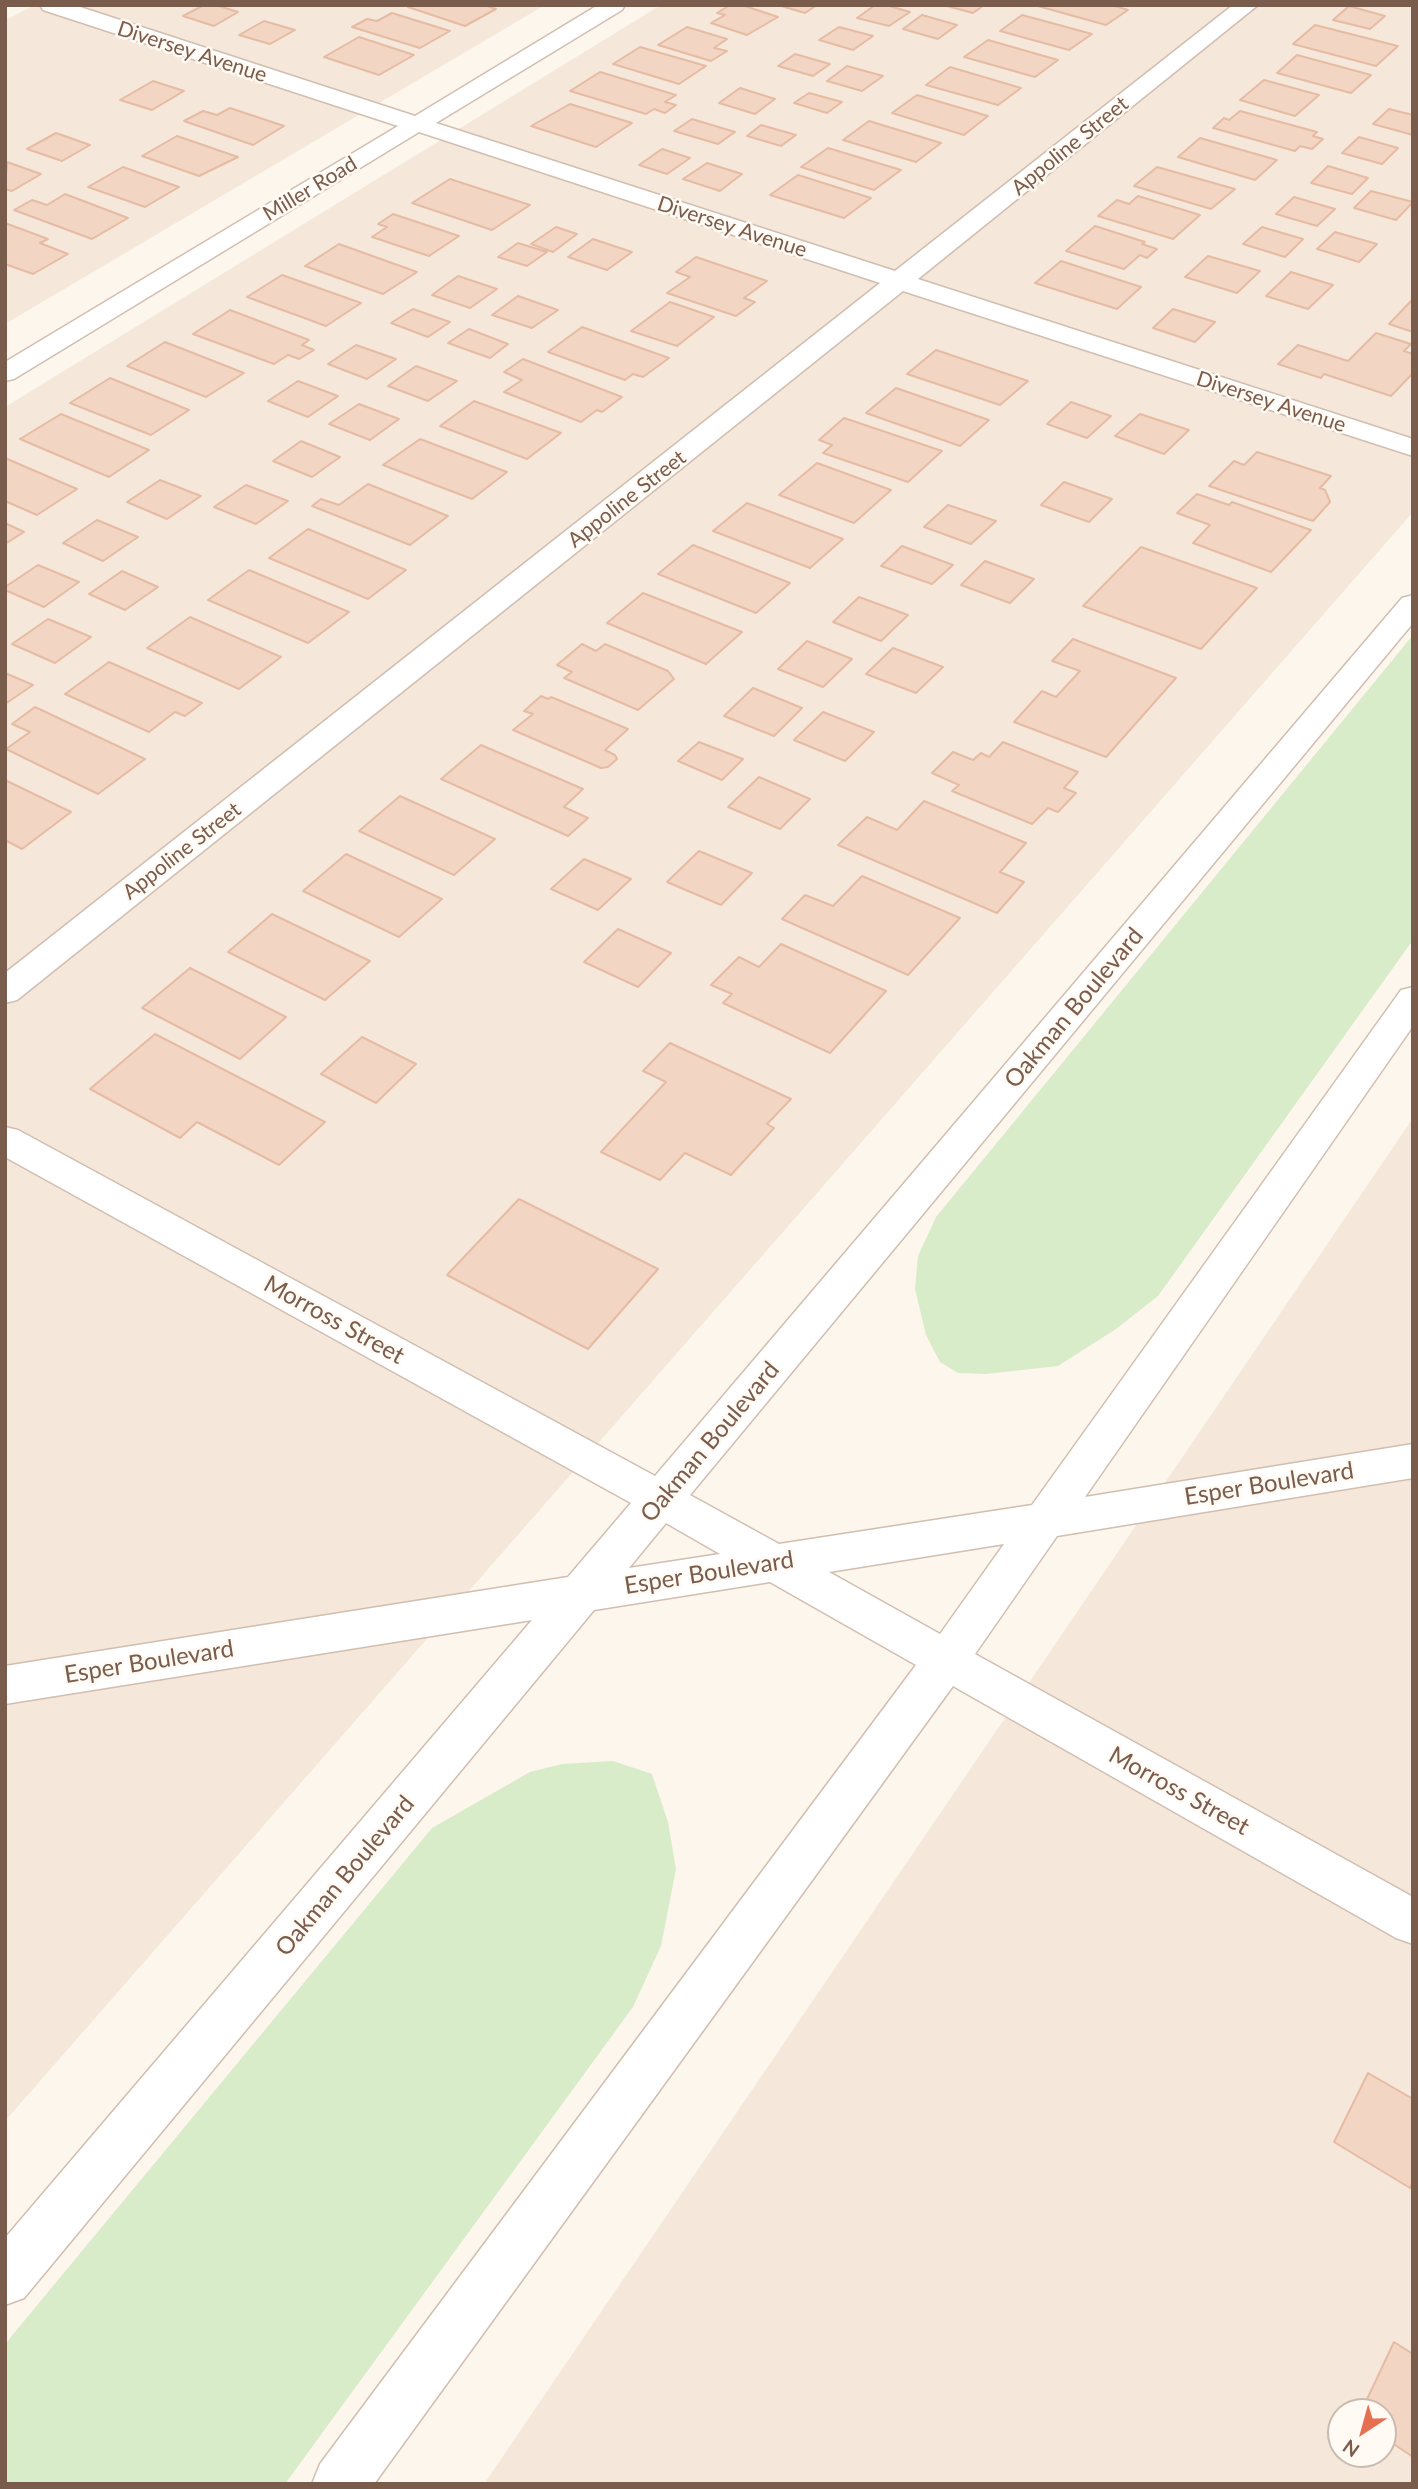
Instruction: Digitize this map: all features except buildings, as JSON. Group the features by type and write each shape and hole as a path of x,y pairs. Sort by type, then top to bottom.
{"street":[{"name":"Diversey Avenue","path":"51,5 1413,448"},
{"name":"Miller Road","path":"5,373 614,5"},
{"name":"Appoline Street","path":"5,991 1247,5"},
{"name":"Oakman Boulevard","path":"5,2279 1413,604"},
{"path":"340,2484 946,1660 1413,999"},
{"name":"Morross Street","path":"5,1140 662,1500 1413,1922"},
{"name":"Esper Boulevard","path":"5,1685 1413,1461"}],"shaded area":[{"path":"35,5 545,5 5,324 5,20"},
{"path":"661,5 1413,5 1413,512 5,2121 5,407"},
{"path":"1413,1118 1413,2484 484,2484"}],"green space":[{"path":"1413,635 1413,940 1158,1296 1116,1329 1058,1366 986,1374 958,1373 940,1362 926,1335 915,1289 918,1256 936,1217"},
{"path":"613,1761 652,1774 668,1822 676,1869 661,1946 633,2007 285,2484 5,2484 5,2344 432,1828 530,1772 562,1764"}]}
